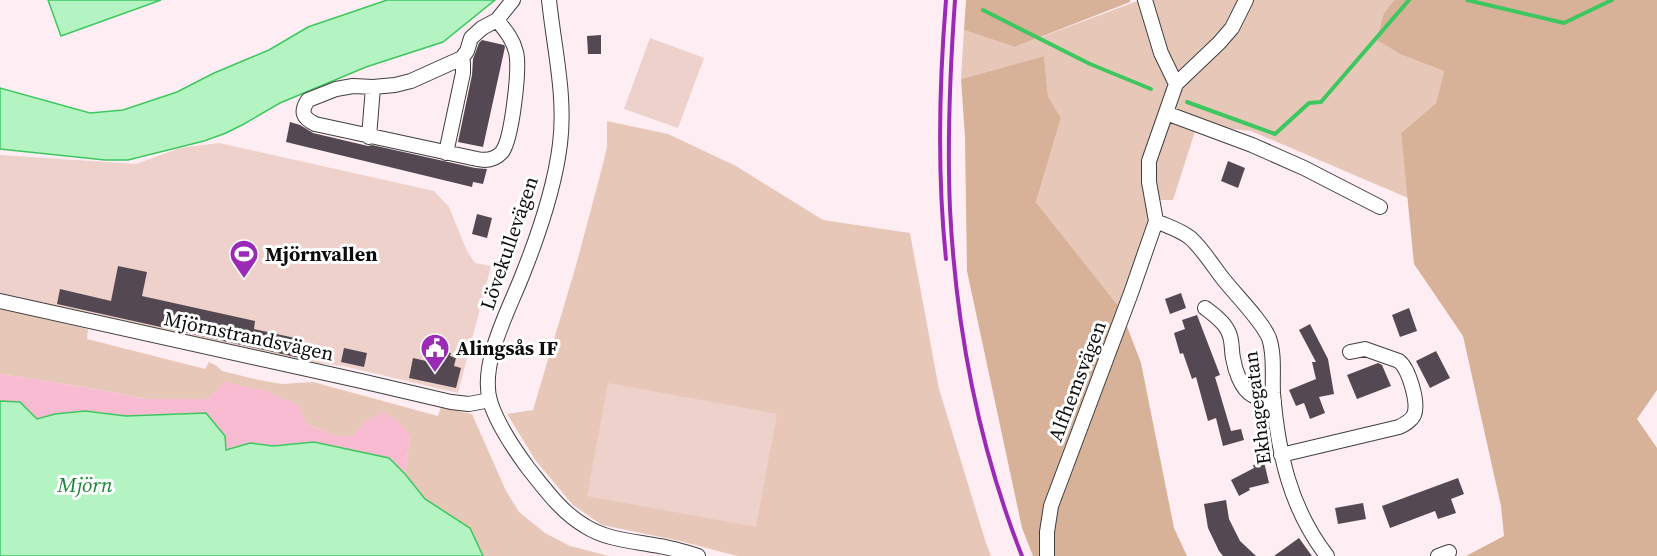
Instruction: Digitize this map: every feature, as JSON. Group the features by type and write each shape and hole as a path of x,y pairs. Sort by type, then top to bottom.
{"street":[{"path":"497,20 513,41 518,70 509,137 500,154 485,160 446,153 315,124 307,120 304,115 308,100 336,89 353,86 395,85 411,81 462,58 471,38 482,28 497,20 513,0"},
{"name":"Lövekullevägen","path":"549,0 561,97 560,146 547,200 528,260 496,340 490,363 488,384 490,400 500,424 523,461 559,506 584,526 609,537 698,556"},
{"path":"1145,0 1161,53 1176,84"},
{"path":"1156,221 1149,182 1149,161 1176,84 1232,28 1246,0"},
{"path":"446,153 463,73 462,58"},
{"path":"369,137 373,87"},
{"path":"1166,113 1262,149 1380,207"},
{"name":"Ekhagegatan","path":"1156,221 1189,237 1269,338 1276,429 1281,456 1301,516 1327,556"},
{"name":"Alfhemsvägen","path":"1047,556 1047,532 1051,506 1156,221"},
{"name":"Mjörnstrandsvägen","path":"0,302 451,402 469,405 490,400"},
{"path":"1205,308 1216,316 1228,330 1232,343 1232,357 1242,384 1250,395 1262,400 1274,401"},
{"path":"1281,456 1400,427 1412,418 1416,403 1403,364 1365,349 1350,352"}],"shaded area":[{"path":"966,0 1130,0 1130,2 1015,47 964,30"},
{"path":"1140,0 1394,0 1384,13 1402,55 1444,71 1436,103 1401,133 1408,198 1251,131 1197,125 1173,200 1157,200 1120,308 1036,202 1061,118 1048,96 1044,56 961,79 964,30 1015,47"},
{"path":"1394,0 1657,0 1657,390 1637,419 1657,448 1657,556 1466,556 1504,536 1501,506 1463,336 1414,264 1401,133 1436,103 1444,71 1402,55 1377,40 1384,13"},
{"path":"650,38 704,58 678,128 624,109"},
{"path":"1044,56 1048,96 1061,118 1036,202 1120,308 1141,363 1174,528 1187,556 1033,556 1022,528 967,271 965,137 961,79"},
{"path":"607,121 668,134 736,166 823,220 910,233 939,389 991,556 737,556 680,541 602,525 573,505 536,461 507,414 533,410 577,262 603,164 607,147"},
{"name":"Mjörnvallen","path":"219,143 434,191 449,207 467,251 475,263 491,266 458,393 343,366 301,361 0,294 0,155 136,164 180,148"},
{"path":"0,308 88,329 87,339 205,369 209,362 222,371 259,380 282,384 313,382 438,416 441,407 472,414 506,491 519,512 545,533 570,546 609,556 483,556 470,528 425,499 405,474 410,436 364,422 354,436 336,436 306,424 265,391 224,383 208,399 146,399 0,374"},
{"path":"608,383 777,414 756,527 587,496"}],"sand":[{"path":"0,374 146,399 208,399 224,382 265,391 299,405 306,424 336,436 353,436 364,422 383,412 401,423 410,436 405,474 389,458 314,442 273,446 250,443 226,450 126,416 85,411 55,414 37,419 20,402 0,401"}],"water":[{"path":"48,0 161,0 61,36"},
{"path":"387,0 495,0 443,42 366,67 280,103 226,133 204,141 128,160 105,160 0,149 0,88 90,113 123,110 177,92 214,73 269,50 308,27"},
{"name":"Mjörn","path":"0,401 20,402 37,419 55,414 85,411 126,416 206,413 225,436 226,450 250,443 273,446 314,442 389,458 425,499 470,528 483,556 0,556"}],"building":[{"path":"601,35 601,54 588,54 587,36"},
{"path":"482,40 505,47 483,147 458,142 472,75 473,59"},
{"path":"290,122 313,133 487,169 483,184 473,182 472,187 286,142"},
{"path":"1228,161 1245,168 1238,188 1221,181"},
{"path":"477,214 492,218 487,238 472,234"},
{"path":"118,266 147,272 142,296 255,321 254,329 304,340 300,358 57,304 60,289 111,301"},
{"path":"1181,293 1186,308 1170,314 1165,299"},
{"path":"1409,308 1417,331 1400,337 1392,315"},
{"path":"1197,315 1220,375 1215,377 1231,431 1241,429 1244,440 1223,446 1216,418 1208,421 1196,377 1192,379 1183,353 1180,354 1174,333 1185,329 1182,320"},
{"path":"1310,324 1328,359 1334,394 1319,397 1325,413 1310,419 1304,403 1296,406 1289,390 1316,379 1312,362 1316,362 1299,330"},
{"path":"344,348 367,353 364,367 341,362"},
{"name":"Alingsås IF","path":"437,350 451,353 450,356 456,358 454,366 461,368 456,388 409,378 413,358 435,363"},
{"path":"1436,351 1450,378 1430,388 1416,361"},
{"path":"1378,363 1382,365 1391,386 1357,399 1347,375"},
{"path":"1264,462 1269,483 1249,488 1250,490 1239,496 1231,480 1254,468 1253,465"},
{"path":"1458,478 1464,494 1451,499 1456,513 1438,519 1435,511 1390,528 1382,506"},
{"path":"1226,500 1229,519 1240,541 1256,556 1223,556 1219,551 1208,528 1204,504"},
{"path":"1363,503 1366,519 1338,524 1335,508"},
{"path":"1299,538 1312,556 1274,556"}],"waterway":[{"path":"1187,102 1275,134 1309,103 1321,102 1409,0"},
{"path":"1467,0 1564,23 1612,0"},
{"path":"983,10 1090,64 1151,89"}],"railway":[{"path":"946,0 940,130 941,194 946,259"},
{"path":"955,0 950,79 949,157 950,209 958,298 972,386 982,429 993,472 1022,556"}],"place":[{"name":"Mjörnvallen","path":"244,280"},
{"name":"Alingsås IF","path":"435,374"}]}
